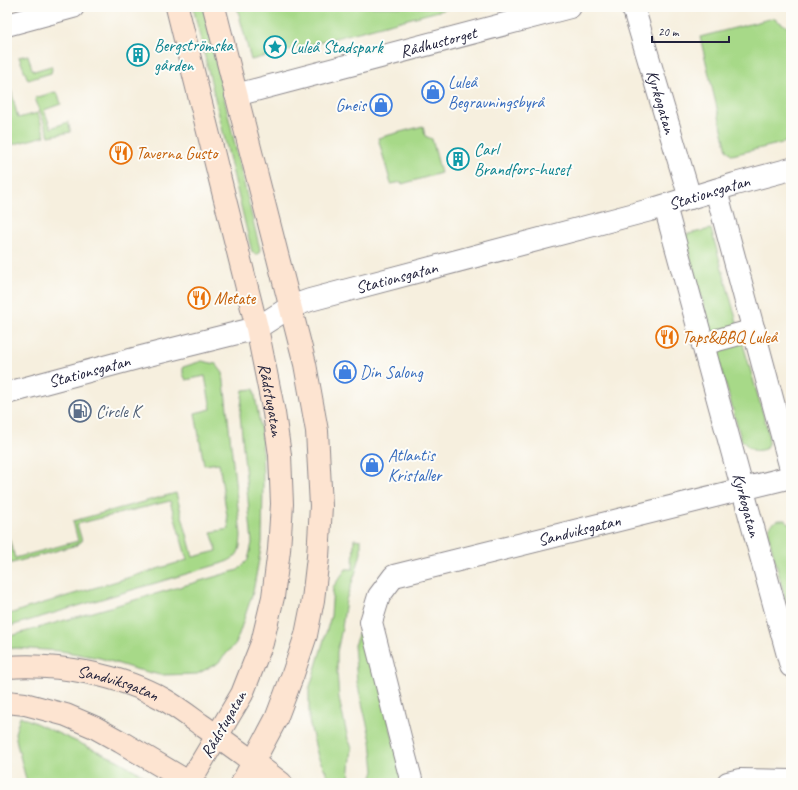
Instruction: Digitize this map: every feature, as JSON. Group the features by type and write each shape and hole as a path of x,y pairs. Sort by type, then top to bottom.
{"main road":[{"name":"Rådstugatan","path":"177,7 257,328 274,413 280,455 282,504 279,550 273,597 262,643 242,694 189,783"},
{"path":"214,7 305,364 317,431 320,506 318,557 313,600 306,635 276,719 242,783"},
{"name":"Sandviksgatan","path":"7,667 42,666 64,668 115,679 143,690 166,700 254,762 281,783"},
{"path":"7,702 25,704 66,715 94,727 189,783"}],"street":[{"path":"7,25 73,7"},
{"name":"Rådhustorget","path":"236,95 570,7"},
{"name":"Kyrkogatan","path":"631,7 634,10 690,198"},
{"name":"Stationsgatan","path":"7,393 257,328 290,307 318,298 665,206 735,184 791,169"},
{"path":"716,190 791,469"},
{"name":"Kyrkogatan","path":"665,206 791,666"},
{"path":"703,344 754,330"},
{"name":"Sandviksgatan","path":"412,783 371,622 379,596 394,576 791,478"},
{"path":"728,783 740,780 791,781"}],"green space":[{"path":"193,7 203,7 260,249 259,253 256,255 252,252"},
{"name":"Luleå Stadspark","path":"237,7 454,7 251,60"},
{"path":"773,18 791,29 791,141 732,155 727,150 700,37"},
{"path":"28,55 34,71 51,66 51,73 28,80 19,57"},
{"path":"11,90 18,118 38,113 45,136 7,146 7,91"},
{"path":"55,92 58,94 61,104 44,110 51,128 68,122 71,132 49,136 35,98"},
{"path":"423,126 425,136 432,139 441,173 402,184 402,182 391,184 378,138"},
{"path":"711,229 768,431 769,442 765,449 757,451 752,449 741,439 684,235"},
{"path":"202,361 216,364 223,373 241,535 238,553 223,563 7,627 7,615 187,560 170,501 77,524 82,541 77,545 12,563 7,563 7,539 9,538 15,558 78,541 73,521 176,493 193,557 217,551 211,532 229,529 219,463 204,465 195,413 211,409 205,376 186,380 183,374 183,367"},
{"path":"254,389 262,437 262,543 253,592 236,643 218,663 197,674 160,675 100,658 61,651 16,648 7,649 7,637 238,570 248,560 252,543 240,414 243,390"},
{"path":"778,520 786,520 791,525 791,622 769,537 770,527"},
{"path":"354,539 361,540 361,553 346,600 337,652 339,699 348,739 352,747 349,780 347,783 335,783 327,774 318,757 309,721 309,690 331,616 333,587 346,569 353,569"},
{"path":"364,620 404,783 370,783 374,771 371,741 357,682 354,645"},
{"path":"20,716 117,760 157,783 27,783 15,733"}],"place":[{"name":"Luleå Stadspark","path":"275,47"},
{"name":"Bergströmska gården","path":"138,55"},
{"name":"Luleå Begravningsbyrå","path":"433,92"},
{"name":"Gneis","path":"381,105"},
{"name":"Taverna Gusto","path":"121,153"},
{"name":"Carl Brandfors-huset","path":"458,159"},
{"name":"Metate","path":"199,298"},
{"name":"Taps&BBQ Luleå","path":"667,337"},
{"name":"Din Salong","path":"345,372"},
{"name":"Circle K","path":"80,411"},
{"name":"Atlantis Kristaller","path":"372,465"}]}
